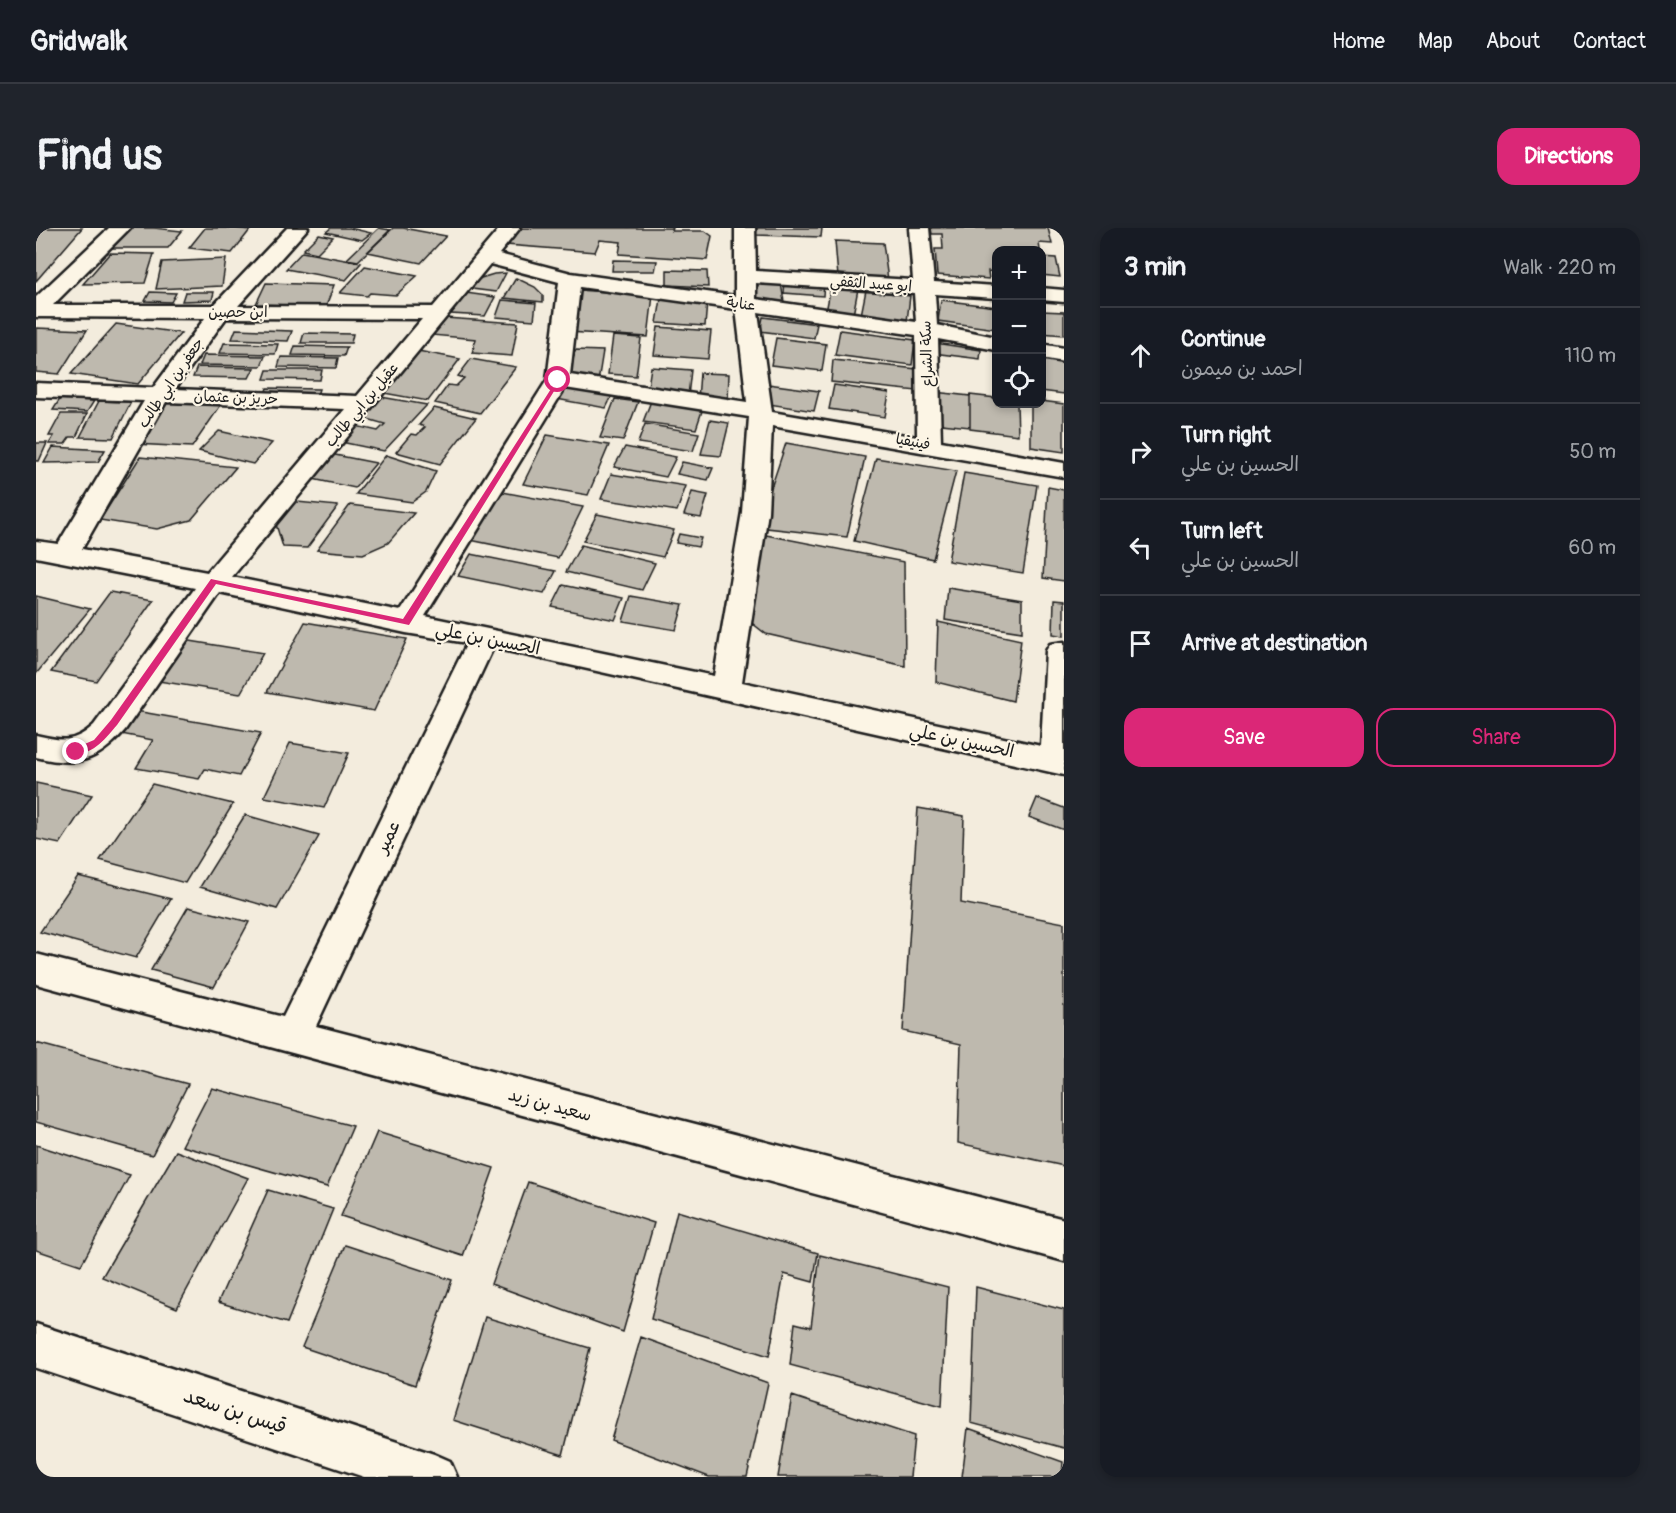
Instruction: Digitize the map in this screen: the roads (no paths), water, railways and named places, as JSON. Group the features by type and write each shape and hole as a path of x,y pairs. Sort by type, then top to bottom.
{"street":[{"path":"36,310 120,228"},
{"name":"جعفر بن ابي طالب","path":"66,554 159,395 221,311 298,228"},
{"name":"عقيل بن ابي طالب","path":"214,581 510,228"},
{"path":"726,689 755,512 761,414 746,304 745,228"},
{"name":"سكة الشراع","path":"919,228 927,330 929,445"},
{"name":"عنابة","path":"486,257 570,279 927,330 992,342"},
{"name":"ابو عبيد الثقفي","path":"745,276 992,292"},
{"path":"406,623 558,380 570,279"},
{"path":"1046,294 1064,296"},
{"name":"ابن حصين","path":"36,310 440,313"},
{"path":"1046,352 1064,354"},
{"name":"فينيقيا","path":"558,380 761,414 1064,470"},
{"name":"حريز بن عثمان","path":"36,390 365,402"},
{"name":"الحسين بن علي","path":"36,549 214,581 406,623 484,636 1060,762 1060,651"},
{"path":"36,746 60,752 76,752 97,742 114,722 214,581"},
{"name":"عمير","path":"292,1037 484,636"},
{"name":"سعيد بن زيد","path":"36,969 1064,1240"},
{"name":"قيس بن سعد","path":"36,1346 421,1475"}]}
